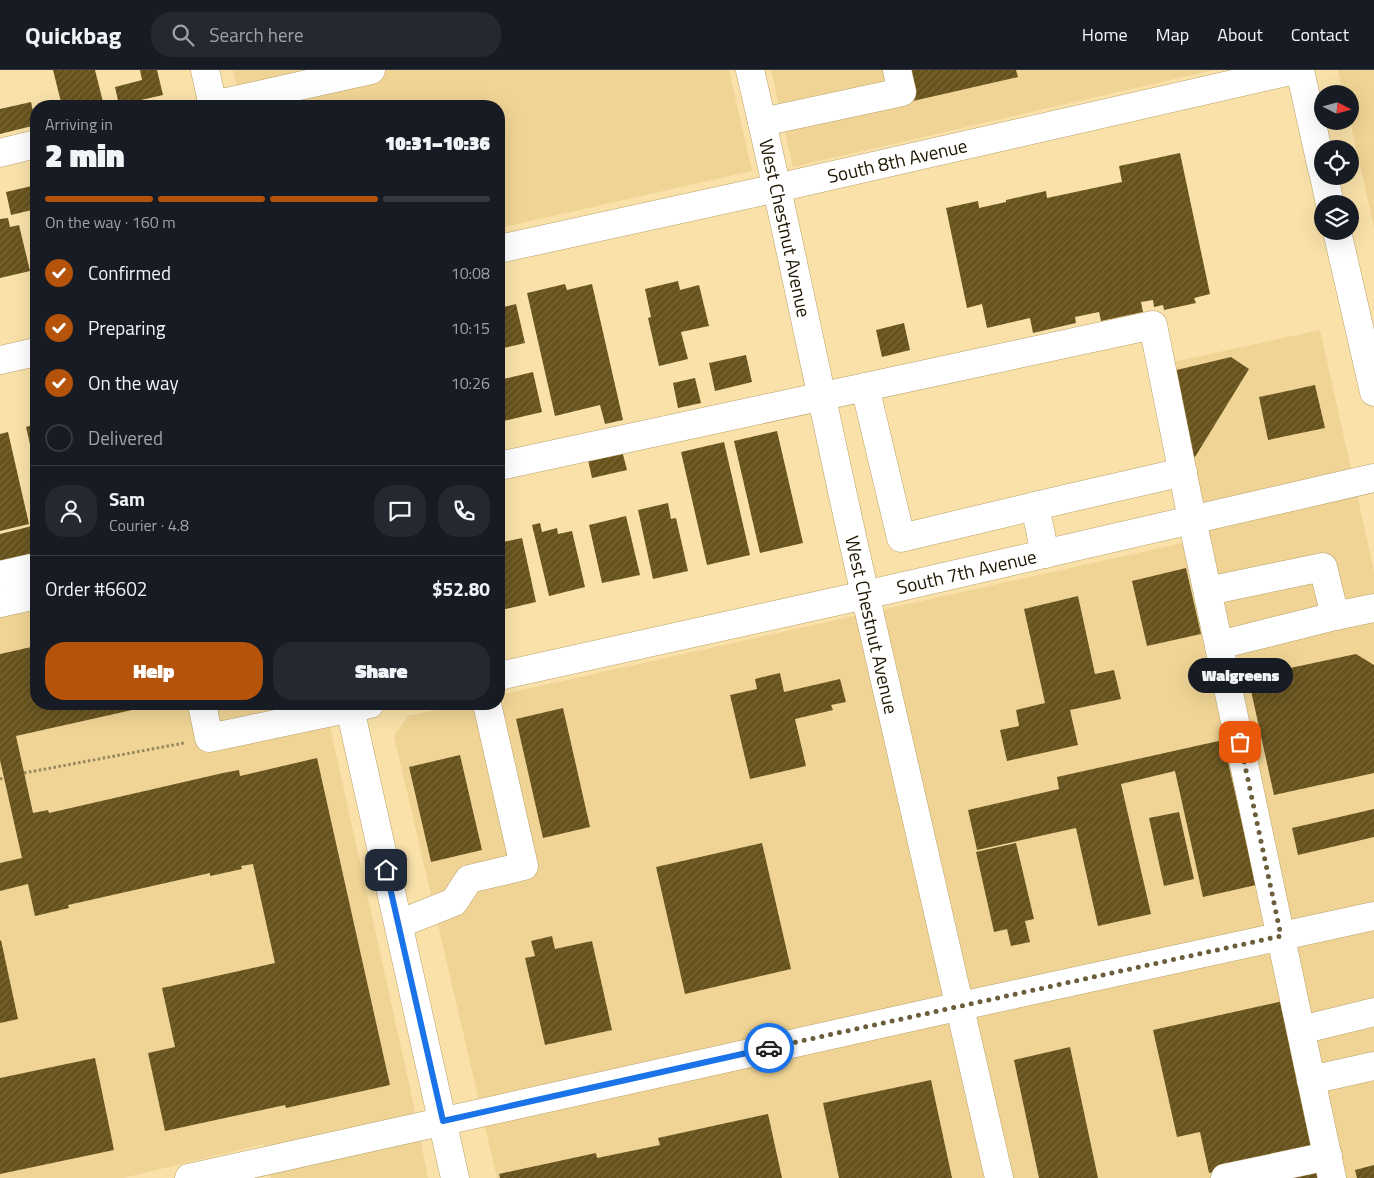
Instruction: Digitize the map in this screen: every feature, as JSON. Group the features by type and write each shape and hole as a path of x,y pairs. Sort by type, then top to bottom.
{"street":[{"path":"204,70 210,100"},
{"path":"238,100 371,70"},
{"name":"West Chestnut Avenue","path":"750,70 865,595 999,1178"},
{"path":"762,122 902,92 897,70"},
{"name":"South 8th Avenue","path":"505,248 1295,70"},
{"path":"1300,70 1316,140"},
{"path":"0,152 30,145"},
{"path":"1339,240 1374,392"},
{"path":"505,465 822,397 866,393 1073,352 1071,342 1152,324 1330,1167 1226,1178"},
{"path":"0,360 30,353"},
{"path":"866,393 901,538 1182,472"},
{"name":"South 7th Avenue","path":"505,675 865,595 1374,478"},
{"path":"1035,506 1045,554"},
{"path":"0,574 30,567"},
{"path":"1208,591 1322,567 1335,616"},
{"path":"0,603 30,596"},
{"path":"1219,645 1374,608"},
{"path":"203,710 209,738 271,714 309,710"},
{"path":"357,710 399,924 455,1178"},
{"path":"399,924 454,902 469,879 524,866 488,710"},
{"path":"189,1178 1374,916"},
{"path":"1300,1030 1374,1012"},
{"path":"1311,1080 1374,1066"}],"path":[{"path":"24,772 209,738"}],"shaded area":[{"path":"233,70 729,70 752,171 505,227 505,100 240,100"},
{"path":"771,70 1214,70 793,167"},
{"path":"1338,70 1374,70 1374,227 1359,161 1359,140 1354,140 1352,130 1359,130 1359,85 1341,85"},
{"path":"1320,330 1374,571 1374,1178 497,1178 394,736 408,716 435,710 505,710 505,694 1196,540 1159,365"},
{"path":"30,590 30,710 326,710 410,1088 428,1178 271,1178 264,1144 123,1178 0,1178 0,597"}],"building":[{"path":"53,70 95,70 102,100 60,100"},
{"path":"140,70 157,70 163,95 141,100 118,100 115,87 142,80"},
{"path":"906,70 1016,70 1018,77 913,101"},
{"path":"30,102 30,126 0,134 0,109"},
{"path":"1180,153 1210,294 1194,298 1196,303 1164,310 1163,305 1154,307 1153,300 1141,302 1143,312 1101,321 1099,312 1075,317 1076,323 1033,333 1030,318 987,328 982,304 967,308 946,208 978,201 979,208 1046,191 1047,198 1122,182 1119,166"},
{"path":"30,186 30,210 11,215 6,192"},
{"path":"8,218 10,227 19,225 30,271 0,278 0,219"},
{"path":"678,281 680,290 699,285 709,326 681,332 688,359 659,366 648,318 651,317 645,289"},
{"path":"565,284 567,290 592,284 623,420 605,424 600,405 555,416 527,293"},
{"path":"516,304 525,343 505,348 505,307"},
{"path":"904,323 910,350 882,357 876,330"},
{"path":"746,355 752,382 715,391 709,363"},
{"path":"1231,357 1249,369 1195,457 1180,446 1164,373"},
{"path":"533,372 542,412 505,421 505,379"},
{"path":"695,378 701,403 678,408 673,383"},
{"path":"1315,385 1325,428 1268,440 1259,397"},
{"path":"30,426 30,444 26,427"},
{"path":"777,431 803,543 760,553 734,441"},
{"path":"8,432 29,524 0,531 0,434"},
{"path":"724,442 750,555 707,565 681,452"},
{"path":"620,443 627,470 592,478 586,451"},
{"path":"668,503 671,519 676,518 688,571 653,579 638,510"},
{"path":"626,516 640,575 602,583 589,525"},
{"path":"540,523 542,532 557,528 558,534 572,531 585,587 549,596 532,525"},
{"path":"30,526 30,556 0,563 0,534"},
{"path":"522,538 536,602 505,609 505,542"},
{"path":"1186,568 1201,634 1147,646 1132,581"},
{"path":"1078,596 1095,674 1114,670 1121,699 1070,710 1078,745 1007,761 1000,730 1019,726 1016,710 1045,703 1024,609"},
{"path":"30,647 30,710 132,710 16,736 33,813 48,810 49,813 223,773 239,770 240,776 317,758 390,1085 286,1108 285,1105 165,1131 148,1053 175,1047 162,988 275,963 253,864 241,866 242,869 210,876 210,873 68,905 69,908 35,916 28,884 0,891 0,863 22,858 0,760 0,654"},
{"path":"1356,654 1374,665 1374,773 1274,795 1248,677"},
{"path":"780,673 784,692 840,679 846,702 831,705 833,710 795,719 806,766 750,779 730,695 757,689 755,679"},
{"path":"563,708 590,827 543,838 516,719"},
{"path":"1223,740 1256,885 1203,897 1175,771 1121,784 1151,914 1098,926 1076,828 977,850 968,810 1059,789 1057,777"},
{"path":"460,755 482,850 431,862 409,767"},
{"path":"1374,809 1374,837 1298,855 1292,828"},
{"path":"1179,812 1194,879 1164,886 1149,818"},
{"path":"762,843 791,969 685,994 656,867"},
{"path":"1016,843 1034,919 1025,921 1030,942 1011,946 1007,929 994,932 976,852"},
{"path":"552,936 555,949 592,941 612,1030 545,1045 525,958 535,956 531,941"},
{"path":"0,941 18,1019 0,1023"},
{"path":"1283,1001 1315,1149 1209,1173 1200,1132 1177,1137 1153,1030"},
{"path":"1070,1047 1098,1178 1039,1178 1014,1060"},
{"path":"95,1058 114,1150 0,1174 0,1078"},
{"path":"931,1080 952,1178 839,1178 823,1103"},
{"path":"768,1114 782,1178 500,1178 499,1174 596,1153 597,1158 660,1145 658,1138"},
{"path":"1374,1165 1374,1178 1357,1178 1355,1170"},
{"path":"1318,1169 1320,1178 1283,1178"}],"way so far":[{"path":"769,1048 1281,936 1240,742"}],"place":[{"name":"Walgreens","path":"1240,742"}],"route":[{"path":"386,870 443,1121 769,1048"}]}
